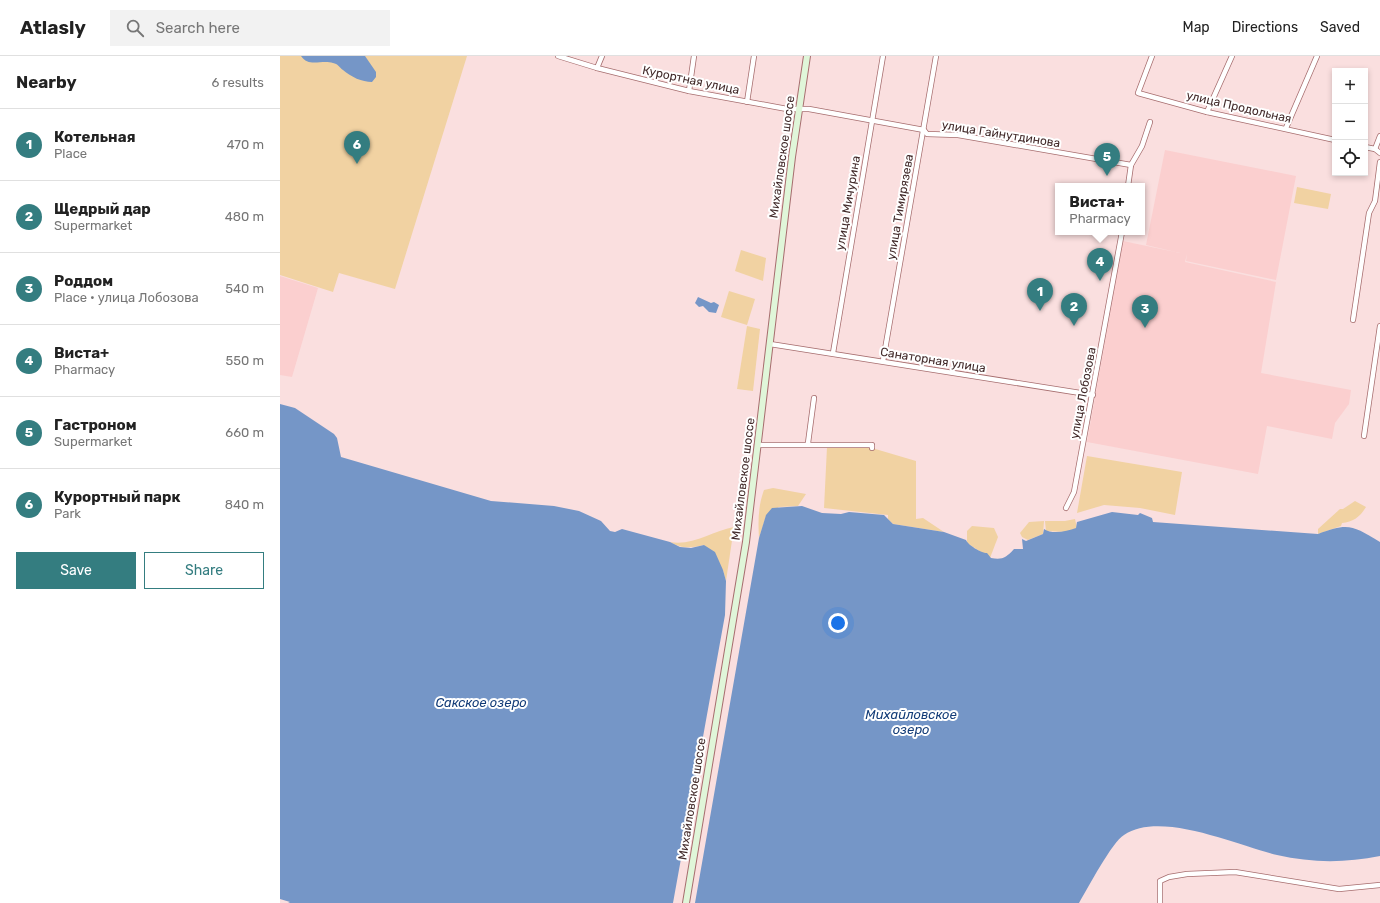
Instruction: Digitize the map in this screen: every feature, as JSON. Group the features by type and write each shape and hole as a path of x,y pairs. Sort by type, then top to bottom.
{"main road":[{"name":"Михайловское шоссе","path":"686,903 746,542 799,109 807,56"}],"street":[{"name":"Курортная улица","path":"558,56 597,68 689,91 747,102 799,109"},
{"path":"597,68 602,56"},
{"path":"689,91 694,56"},
{"path":"747,102 754,56"},
{"name":"улица Мичурина","path":"832,353 883,56"},
{"name":"улица Тимирязева","path":"883,361 936,56"},
{"name":"улица Продольная","path":"1152,56 1138,93 1207,112 1286,128 1332,139"},
{"path":"1207,112 1232,56"},
{"path":"1286,128 1317,56"},
{"name":"улица Гайнутдинова","path":"799,109 872,120 924,130 927,134 963,136 1132,164"},
{"path":"1129,183 1132,164 1142,146 1150,122"},
{"path":"1375,148 1380,136"},
{"path":"1368,147 1375,148 1380,153"},
{"path":"1353,320 1368,213 1375,201 1380,162"},
{"name":"улица Лобозова","path":"1066,508 1074,492 1121,235"},
{"path":"1364,436 1380,326"},
{"name":"Санаторная улица","path":"770,344 1093,394"},
{"path":"808,444 814,398"},
{"path":"759,445 872,444 872,448"},
{"path":"1160,903 1159,885 1163,879 1207,872 1253,874 1339,889 1380,885"}],"shaded area":[{"path":"280,56 467,56 395,289 339,273 333,292 280,275"},
{"path":"1165,150 1296,176 1276,280 1186,261 1187,254 1185,262 1276,282 1261,373 1351,390 1349,404 1335,423 1332,439 1267,426 1258,474 1087,442 1123,241 1180,253 1146,245"},
{"path":"1297,187 1331,194 1328,209 1294,203"},
{"path":"741,250 766,258 763,281 735,271"},
{"path":"280,276 318,288 292,377 280,375"},
{"path":"729,291 755,299 747,325 721,317"},
{"path":"747,326 760,329 753,391 737,389"},
{"path":"827,447 872,448 916,461 916,519 923,518 944,532 893,524 888,519 888,515 824,508"},
{"path":"1087,456 1182,472 1175,515 1140,508 1104,505 1077,513"},
{"path":"773,488 806,494 798,506 779,507 766,516 759,538 759,514 762,496 764,490"},
{"path":"1355,501 1366,507 1359,516 1353,520 1342,523 1341,526 1318,534 1318,529 1340,509 1343,509"},
{"path":"1075,519 1077,528 1066,532 1046,531 1045,521 1065,521"},
{"path":"1044,521 1043,534 1028,540 1022,537 1020,533 1029,522"},
{"path":"972,526 994,528 998,537 990,558 967,543 967,531"},
{"path":"734,527 726,581 723,570 704,545 686,547 678,546 670,542 687,542"}],"water":[{"path":"301,56 365,56 376,72 376,77 372,82 357,79 335,63 308,62"},
{"path":"698,297 719,305 716,313 709,312 703,306 699,307 695,303"},
{"name":"Сакское озеро","path":"280,404 295,408 334,434 337,438 341,457 491,501 554,506 579,511 601,521 610,531 615,532 622,529 670,542 680,547 691,548 704,545 715,552 726,581 725,615 673,903 288,903 290,902 280,899"},
{"name":"Михайловское озеро","path":"802,506 822,513 841,514 849,512 884,515 893,524 944,532 966,540 969,544 981,552 987,553 991,558 995,559 1004,558 1014,549 1023,549 1022,539 1026,541 1043,534 1044,529 1052,532 1060,532 1076,528 1077,522 1112,512 1138,515 1140,513 1152,518 1153,522 1318,534 1328,530 1344,527 1357,529 1380,542 1380,856 1341,861 1303,860 1261,851 1200,832 1158,826 1140,828 1124,835 1119,839 1113,846 1079,903 695,903 759,538 766,515 772,508"}],"place":[{"name":"Курортный парк","path":"357,164"},
{"name":"Гастроном","path":"1107,176"},
{"name":"Виста+","path":"1100,281"},
{"name":"Котельная","path":"1040,311"},
{"name":"Щедрый дар","path":"1074,326"},
{"name":"Роддом","path":"1145,328"}]}
